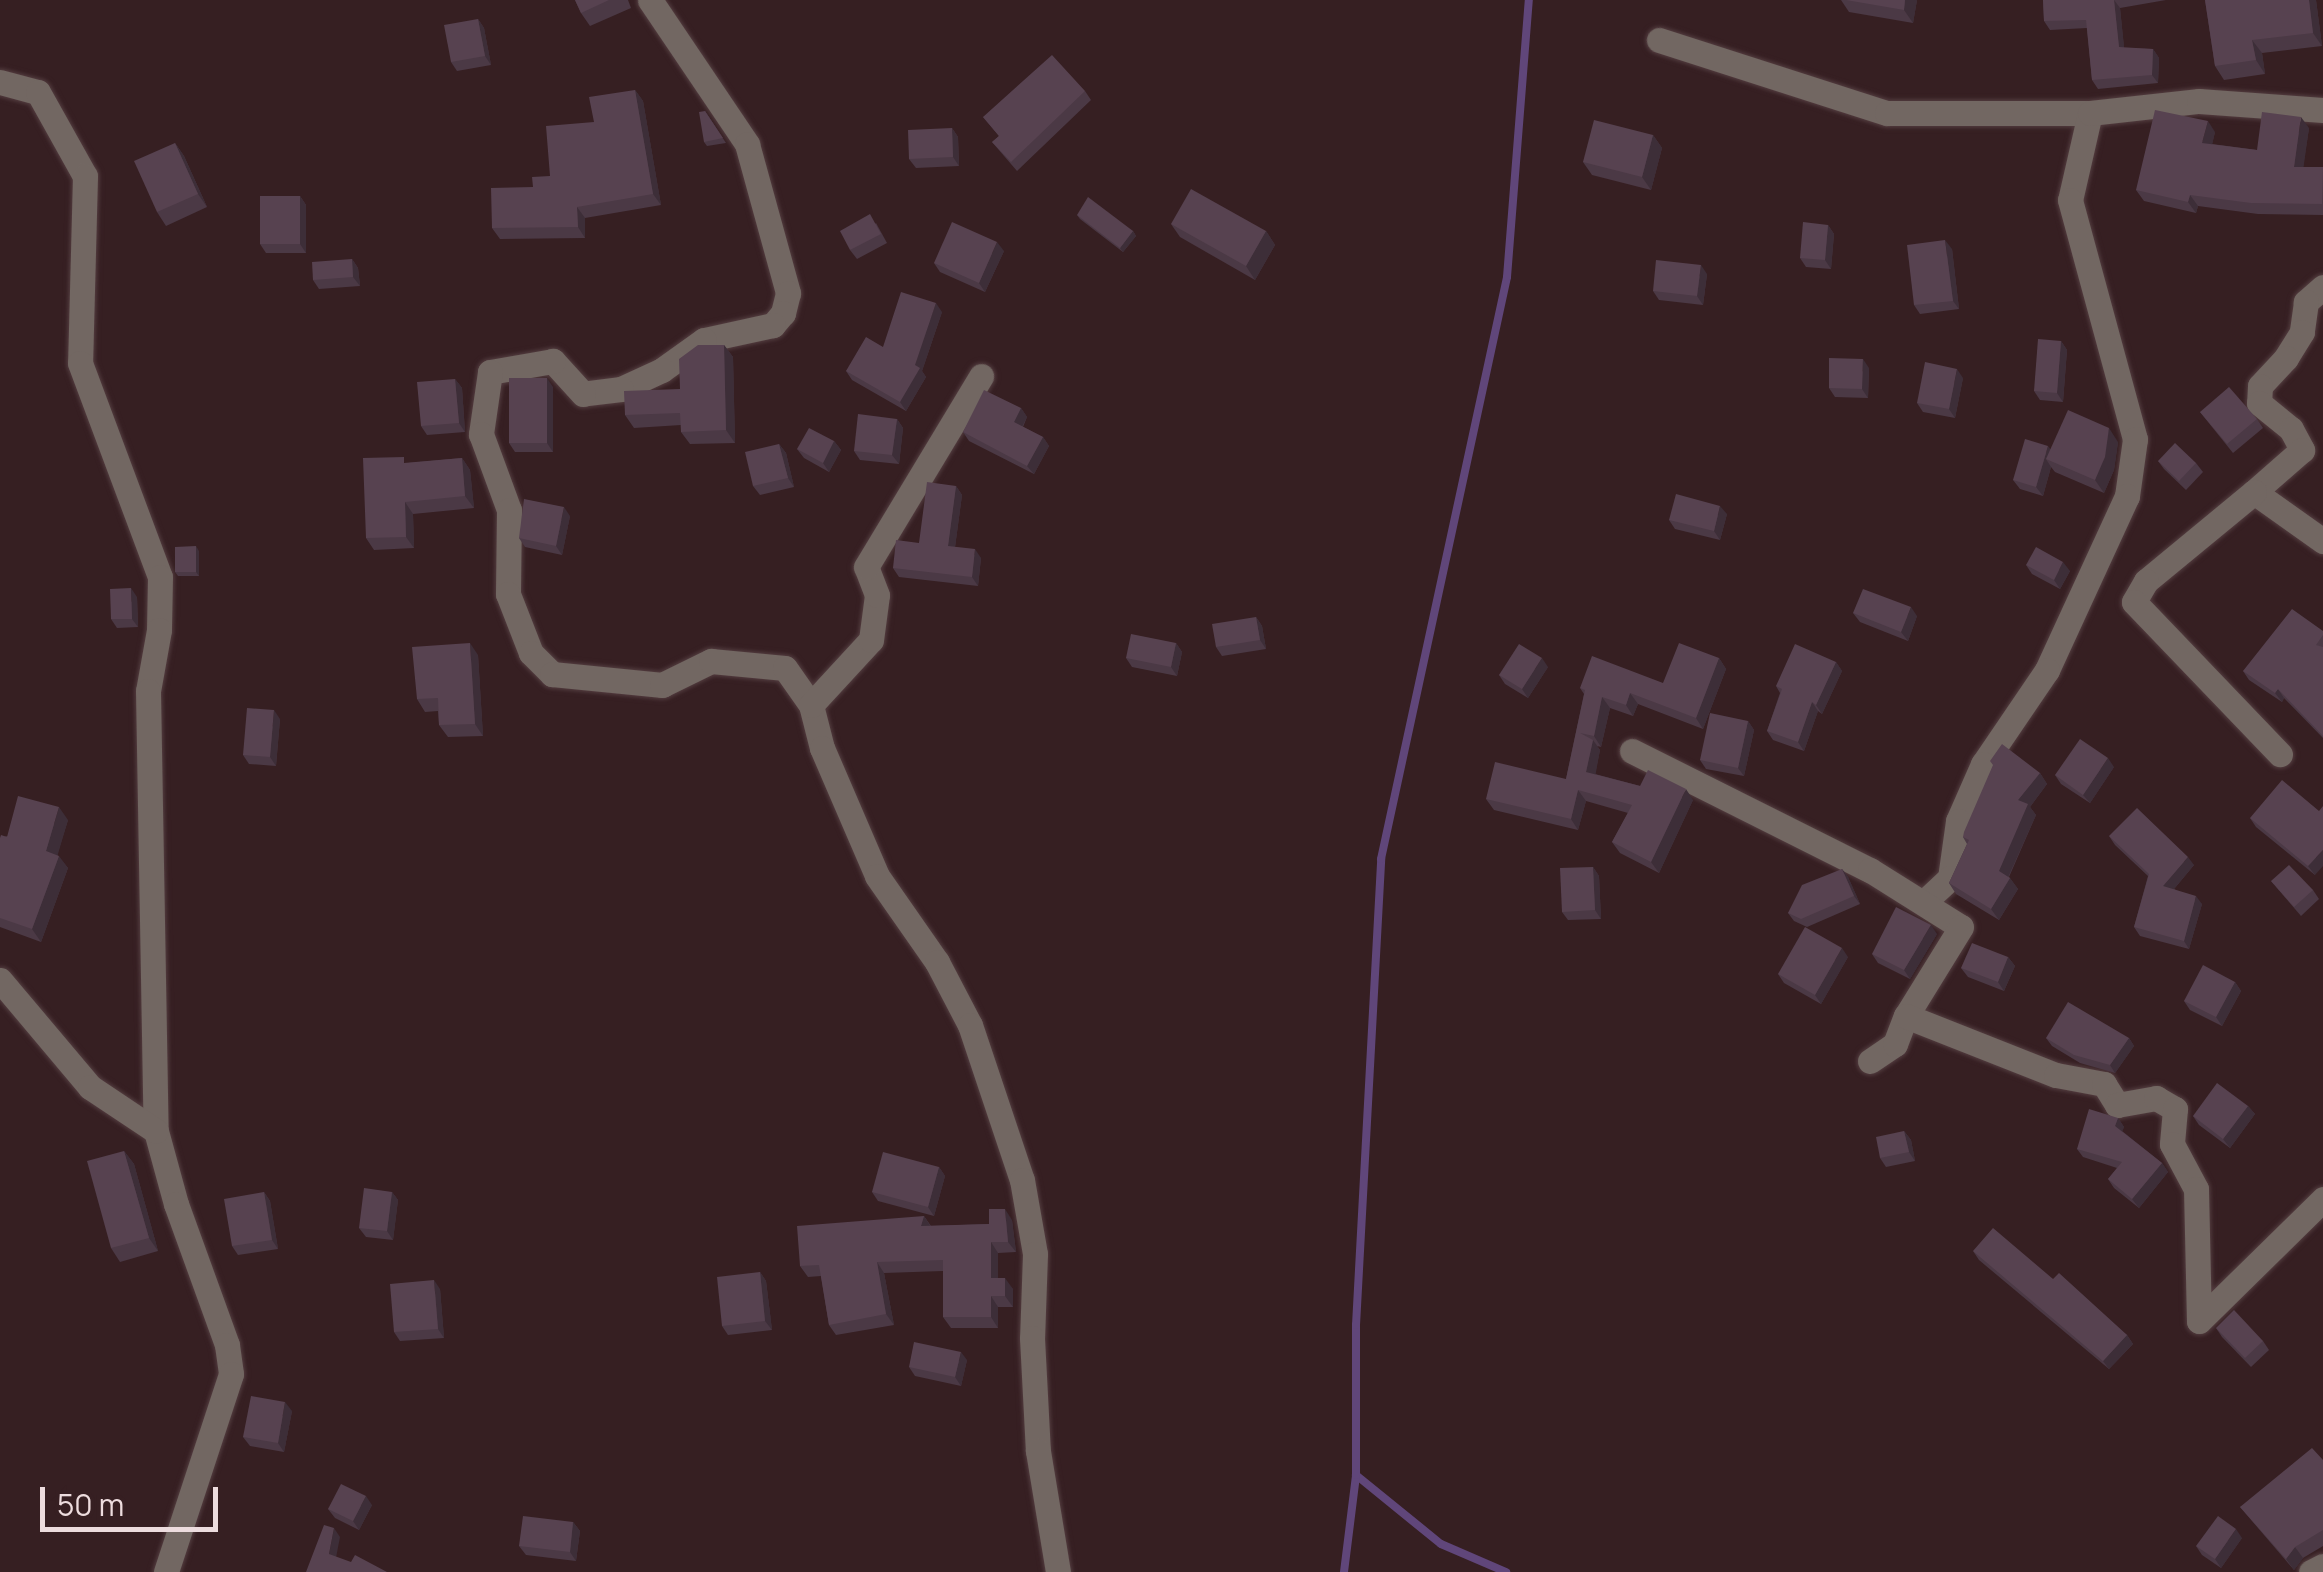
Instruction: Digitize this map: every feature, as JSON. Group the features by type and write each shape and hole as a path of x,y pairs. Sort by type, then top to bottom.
{"street":[{"path":"650,0 747,144 788,293 783,313 773,325 704,340 662,370 620,389 584,394 552,361 490,372 482,434 509,510 508,594 532,653 552,674 662,685 711,661 785,668 812,704 822,748 877,876 937,962 970,1025 1022,1180 1035,1254 1032,1338 1038,1451 1058,1572"},
{"path":"1659,40 1887,113 2090,113 2199,102 2323,110"},
{"path":"0,82 38,92 85,176 80,363 160,578 159,630 148,691 156,1131 176,1204 226,1345 231,1374 166,1572"},
{"path":"1926,901 1950,878 1958,821 1983,764 2047,670 2127,496 2135,438 2070,200 2090,113"},
{"path":"2280,754 2134,602 2146,581 2302,450 2290,429 2258,403 2260,386 2286,358 2302,332 2306,302 2323,286"},
{"path":"812,704 871,640 877,596 866,567 981,376"},
{"path":"2254,492 2323,541"},
{"path":"1632,752 1926,901 1962,928 1906,1016 1895,1044 1870,1061"},
{"path":"0,980 90,1087 156,1131"},
{"path":"1906,1016 2056,1075 2104,1084 2117,1105 2156,1098 2176,1109 2172,1144 2196,1189 2199,1320 2323,1199"},
{"path":"2311,1572 2323,1566"}],"building":[{"path":"575,0 609,0 581,13"},
{"path":"1846,0 1905,0 1904,10"},
{"path":"2043,0 2114,0 2119,47 2153,49 2152,75 2092,80 2086,20 2044,21"},
{"path":"2205,0 2309,0 2313,33 2252,40 2256,60 2215,66"},
{"path":"478,19 485,56 451,62 444,25"},
{"path":"1052,55 1085,91 1011,162 992,142 999,136 983,117"},
{"path":"635,90 653,194 577,207 578,227 492,228 491,188 533,187 532,177 550,176 546,126 594,122 589,97"},
{"path":"2155,110 2208,121 2202,143 2257,150 2262,112 2301,117 2294,167 2323,167 2322,204 2251,203 2190,195 2188,202 2136,190"},
{"path":"705,111 723,138 704,142 699,112"},
{"path":"1594,120 1653,135 1642,177 1583,162"},
{"path":"952,128 953,157 909,159 908,130"},
{"path":"175,143 198,194 157,212 134,161"},
{"path":"1191,189 1266,231 1246,266 1171,224"},
{"path":"260,196 300,196 300,244 260,244"},
{"path":"1088,197 1133,231 1120,248 1077,215"},
{"path":"870,214 881,234 850,250 840,231"},
{"path":"952,222 997,242 979,283 934,263"},
{"path":"1803,222 1828,225 1825,260 1800,258"},
{"path":"1945,240 1953,301 1914,305 1907,245"},
{"path":"352,259 353,277 313,280 312,262"},
{"path":"1656,260 1701,265 1697,296 1653,291"},
{"path":"901,292 936,303 915,365 920,368 900,402 846,371 866,337 883,347"},
{"path":"2038,339 2061,341 2057,393 2034,391"},
{"path":"698,345 724,345 726,430 681,432 680,413 625,415 624,391 680,389 679,359"},
{"path":"1829,358 1863,359 1862,389 1829,388"},
{"path":"1925,362 1957,369 1949,409 1917,403"},
{"path":"509,378 547,378 547,443 509,443"},
{"path":"455,379 459,423 421,426 417,382"},
{"path":"2229,387 2257,419 2227,444 2200,412"},
{"path":"984,390 1021,408 1014,422 1043,437 1027,466 963,432"},
{"path":"2068,410 2109,428 2105,457 2095,480 2046,459"},
{"path":"858,414 897,419 892,455 854,451"},
{"path":"809,428 834,441 823,463 797,449"},
{"path":"2025,439 2048,446 2036,487 2013,480"},
{"path":"2175,443 2196,463 2179,481 2158,461"},
{"path":"779,444 788,478 753,486 745,452"},
{"path":"404,457 404,463 462,458 465,496 405,502 406,537 366,538 363,458"},
{"path":"927,482 956,486 948,546 975,549 972,577 893,568 896,540 919,543"},
{"path":"1676,494 1720,506 1714,531 1669,520"},
{"path":"524,499 564,507 556,546 519,538"},
{"path":"196,546 196,572 175,572 175,547"},
{"path":"2036,547 2063,562 2054,580 2026,565"},
{"path":"131,588 132,619 111,619 110,589"},
{"path":"1863,589 1911,607 1901,632 1853,613"},
{"path":"2292,609 2323,631 2316,645 2323,647 2323,736 2278,689 2275,693 2243,671"},
{"path":"1256,617 1260,640 1216,647 1212,624"},
{"path":"1131,634 1176,643 1171,667 1126,658"},
{"path":"470,643 475,724 439,725 438,698 417,699 412,647"},
{"path":"1679,643 1719,658 1696,718 1630,693 1626,705 1602,697 1594,736 1580,733 1593,740 1586,772 1640,786 1648,770 1686,789 1651,862 1612,842 1632,805 1578,790 1571,819 1486,799 1495,762 1566,779 1585,690 1580,688 1592,656 1663,683"},
{"path":"1519,644 1542,658 1522,689 1499,675"},
{"path":"1795,644 1836,662 1816,705 1812,702 1798,742 1767,731 1782,689 1776,686"},
{"path":"247,708 274,710 270,757 243,755"},
{"path":"1710,713 1748,721 1738,768 1700,760"},
{"path":"2080,739 2108,758 2083,795 2055,775"},
{"path":"2002,744 2040,773 2018,800 2028,804 1999,871 2010,878 1991,909 1949,883 1969,840 1963,837 1964,832 1993,765 1990,761"},
{"path":"2282,780 2319,811 2323,806 2323,850 2308,866 2250,818"},
{"path":"18,796 59,807 46,851 59,856 32,929 0,918 0,838 7,837"},
{"path":"2137,808 2188,857 2163,886 2196,896 2184,941 2134,927 2149,874 2109,836"},
{"path":"2289,865 2313,890 2294,907 2271,881"},
{"path":"1593,867 1595,910 1562,912 1560,868"},
{"path":"1842,869 1854,896 1801,919 1788,913 1802,885"},
{"path":"1896,907 1931,925 1904,970 1872,954"},
{"path":"1805,927 1842,948 1815,995 1778,974"},
{"path":"1972,943 2008,957 1998,982 1961,968"},
{"path":"2203,965 2235,982 2216,1017 2184,1001"},
{"path":"2068,1002 2129,1038 2110,1065 2074,1055 2046,1038"},
{"path":"2217,1083 2248,1106 2223,1139 2193,1116"},
{"path":"2089,1109 2118,1118 2115,1126 2162,1163 2132,1199 2108,1179 2122,1162 2077,1149"},
{"path":"1904,1131 1909,1152 1880,1158 1876,1137"},
{"path":"124,1151 149,1238 111,1248 87,1161"},
{"path":"883,1152 939,1167 928,1207 872,1192"},
{"path":"364,1188 392,1192 387,1231 359,1228"},
{"path":"264,1192 272,1240 232,1246 224,1199"},
{"path":"989,1209 1005,1209 1008,1242 991,1242 991,1278 1005,1278 1005,1296 991,1296 991,1317 943,1317 943,1260 877,1262 886,1314 829,1325 819,1265 800,1266 797,1226 924,1216 921,1226 989,1224"},
{"path":"1993,1228 2053,1279 2059,1273 2127,1335 2103,1361 1973,1251"},
{"path":"760,1272 765,1321 722,1326 717,1277"},
{"path":"434,1280 438,1329 394,1332 390,1284"},
{"path":"2234,1310 2263,1341 2245,1358 2216,1328"},
{"path":"914,1342 961,1352 955,1377 909,1367"},
{"path":"251,1396 285,1402 278,1443 243,1437"},
{"path":"2312,1448 2323,1460 2323,1530 2295,1547 2286,1559 2240,1507"},
{"path":"341,1484 366,1496 353,1521 328,1509"},
{"path":"523,1516 573,1522 570,1552 519,1546"},
{"path":"2218,1516 2236,1529 2215,1559 2196,1546"},
{"path":"324,1525 334,1528 329,1554 351,1562 355,1555 387,1572 306,1572"}],"waterway":[{"path":"1344,1572 1356,1475 1356,1325 1381,859 1507,277 1529,0"},
{"path":"1356,1475 1441,1544 1506,1572"}]}
